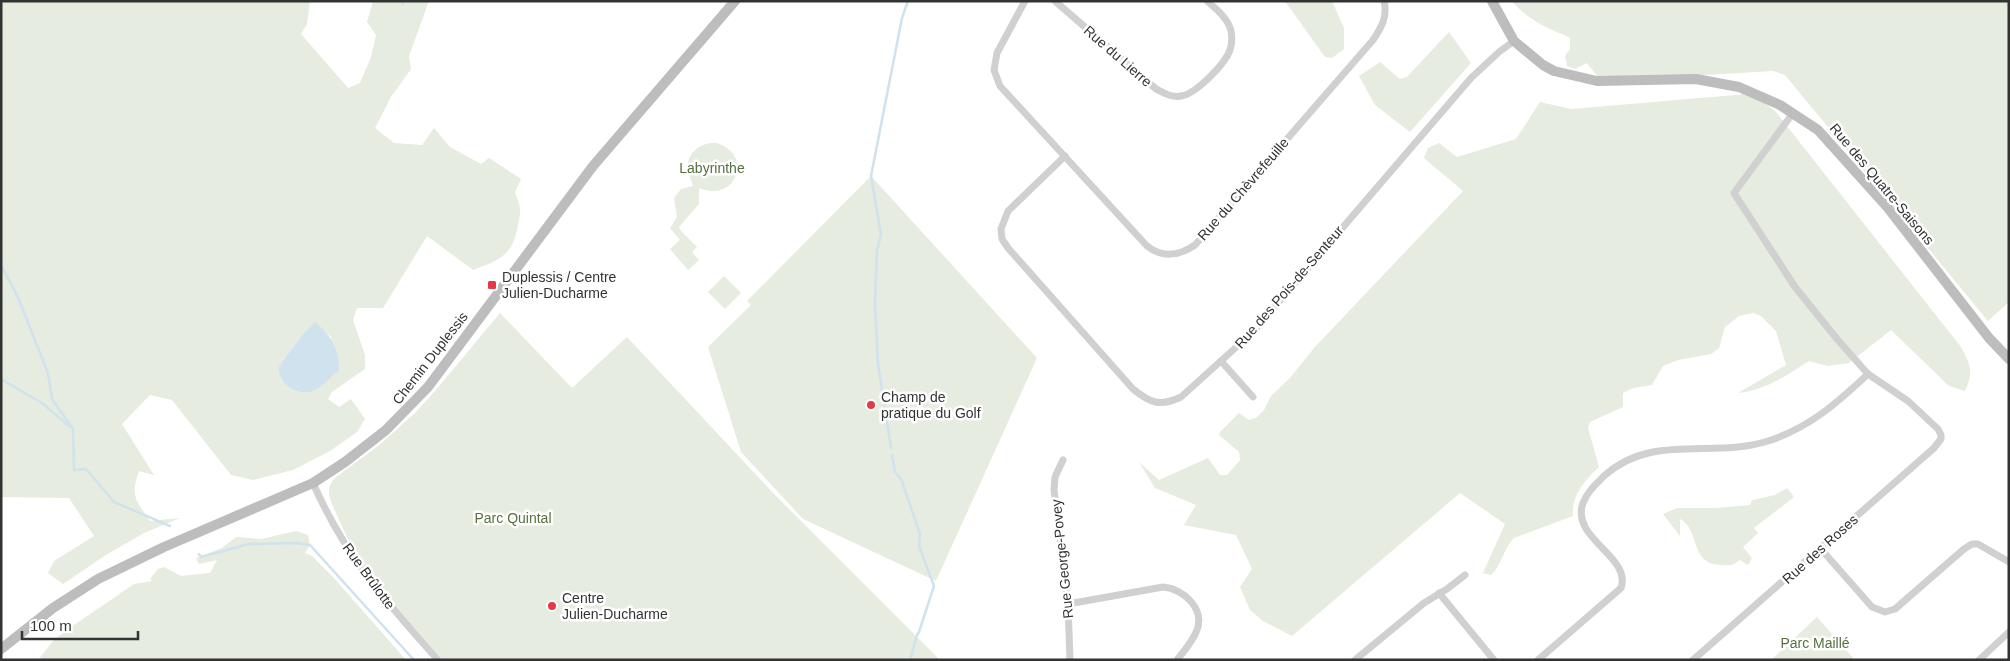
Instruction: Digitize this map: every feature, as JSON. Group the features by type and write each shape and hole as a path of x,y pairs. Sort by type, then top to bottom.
{"street":[{"name":"Chemin Duplessis","path":"1,649 53,608 110,572 164,546 313,483 367,446 401,417 419,397 593,166 735,1"},
{"name":"Rue du Chèvrefeuille","path":"1024,1 997,53 994,70 1000,86 1151,249 1166,255 1182,252 1195,245 1373,40 1384,21 1386,9 1384,1"},
{"name":"Rue du Lierre","path":"1055,1 1156,89 1174,97 1191,93 1200,86 1228,55 1231,48 1231,30 1227,22 1207,1"},
{"name":"Rue des Quatre-Saisons","path":"1492,1 1514,41 1543,65 1554,71 1597,81 1696,79 1739,87 1780,105 1818,130 1882,201 1989,338 2009,359"},
{"name":"Rue des Pois-de-Senteur","path":"1065,156 1008,211 1001,228 1002,239 1134,389 1147,400 1160,403 1172,401 1181,397 1253,332 1471,78 1514,41"},
{"path":"1538,660 1621,588 1623,583 1622,573 1618,566 1588,532 1582,515 1585,499 1606,474 1628,459 1649,451 1748,446 1796,430 1817,418 1868,374 1836,339 1795,287 1734,192 1792,113"},
{"path":"1222,361 1253,397"},
{"name":"Rue des Roses","path":"1694,660 1938,444 1941,435 1914,406 1868,374"},
{"name":"Rue George-Povey","path":"1063,460 1054,477 1054,490 1068,604 1070,660"},
{"name":"Rue Brûlotte","path":"313,483 336,530 363,572 395,613 438,660"},
{"path":"1821,548 1872,607 1885,612 1895,608 1972,544 1978,544 2009,562"},
{"path":"1355,660 1424,603 1465,575"},
{"path":"1068,604 1163,587 1178,590 1190,600 1198,620 1198,629 1177,660"},
{"path":"1439,593 1494,660"},
{"path":"1979,660 2009,632"}],"green space":[{"path":"1,1 310,1 307,24 301,34 348,88 360,83 371,57 376,35 367,22 373,1 429,1 409,56 411,69 391,97 375,128 394,143 422,145 434,128 450,147 481,164 489,158 521,179 515,192 520,207 519,219 514,239 507,252 496,261 473,270 427,236 383,308 357,308 353,320 365,355 365,369 332,392 328,399 339,407 351,399 365,419 357,432 330,451 293,470 253,480 231,475 172,400 150,395 122,424 154,475 139,471 135,487 136,498 150,521 180,518 144,533 106,555 63,584 48,573 54,561 94,536 69,498 1,497","holes":["315,323 332,338 279,366 303,334"]},
{"path":"1285,1 1332,1 1344,28 1344,49 1332,58 1325,57"},
{"path":"1512,1 2009,1 2009,302 1988,321 1785,75 1773,71 1601,81 1587,63 1575,69 1567,66 1565,56 1570,49 1570,38 1535,21 1520,10"},
{"path":"1449,32 1471,63 1410,132 1375,105 1359,76 1380,62 1400,79 1407,77"},
{"path":"1747,94 1762,101 1775,111 1961,347 1970,368 1965,391 1949,386 1891,330 1849,363 1828,366 1809,361 1766,386 1738,393 1786,365 1776,331 1761,316 1753,313 1739,316 1725,327 1719,348 1711,354 1678,360 1663,366 1652,385 1633,388 1623,393 1623,407 1590,422 1588,428 1599,467 1580,489 1574,502 1573,516 1514,538 1507,547 1498,567 1491,575 1483,573 1505,524 1460,493 1292,636 1263,621 1250,610 1240,587 1252,569 1236,535 1184,525 1196,505 1155,488 1139,462 1159,480 1208,458 1220,475 1227,475 1240,460 1239,452 1219,435 1220,432 1239,413 1249,420 1256,418 1264,410 1271,396 1290,378 1314,348 1463,191 1424,158 1428,148 1439,143 1457,157 1516,139 1540,102 1571,109"},
{"name":"Labyrinthe","path":"716,143 728,148 735,156 736,175 731,183 723,189 712,191 699,188 699,204 679,227 697,247 692,252 699,260 688,270 670,249 680,240 670,228 677,217 674,198 681,189 693,186 688,164 689,158 695,150 705,144"},
{"name":"Champ de pratique du Golf","path":"871,176 1037,358 936,581 803,519 741,452 708,347 751,305 747,301"},
{"path":"724,276 741,293 725,309 708,292"},
{"name":"Parc Quintal","path":"500,313 572,388 627,337 776,496 940,660 443,660 398,610 370,574 347,536 332,505 329,491 336,477 378,446 416,412"},
{"path":"1787,488 1794,497 1754,528 1758,533 1743,547 1752,558 1748,565 1740,560 1727,565 1712,563 1704,559 1686,524 1680,519 1680,536 1663,514 1677,508 1717,508 1750,505 1752,500 1775,495"},
{"path":"296,531 308,535 310,545 305,553 312,556 333,577 406,660 38,660 53,641 64,632 134,584 152,581 150,579 158,569 164,567 181,576 210,573 217,560 199,564 196,558 222,548 236,537 261,539"},
{"name":"Parc Maillé","path":"1817,617 1854,659 1861,660 1771,660"}],"water":[{"path":"315,322 330,337 336,349 339,370 315,390 309,392 296,391 285,384 279,373 279,366 303,334"}],"waterway":[{"path":"402,4 405,1"},
{"path":"891,448 878,364 875,304 877,250 881,235 871,176 902,18 908,1"},
{"path":"1,265 17,295 48,373 52,399 73,429 74,470 86,469 114,502 170,526"},
{"path":"1,379 42,403 70,427"},
{"path":"892,455 895,472 901,479 920,534 919,546 934,586 910,660"},
{"path":"199,554 201,557 249,544 296,543 310,545 414,660"}],"place":[{"name":"Duplessis / Centre Julien-Ducharme","path":"492,285"},
{"name":"Champ de pratique du Golf","path":"871,405"},
{"name":"Centre Julien-Ducharme","path":"552,606"}]}
